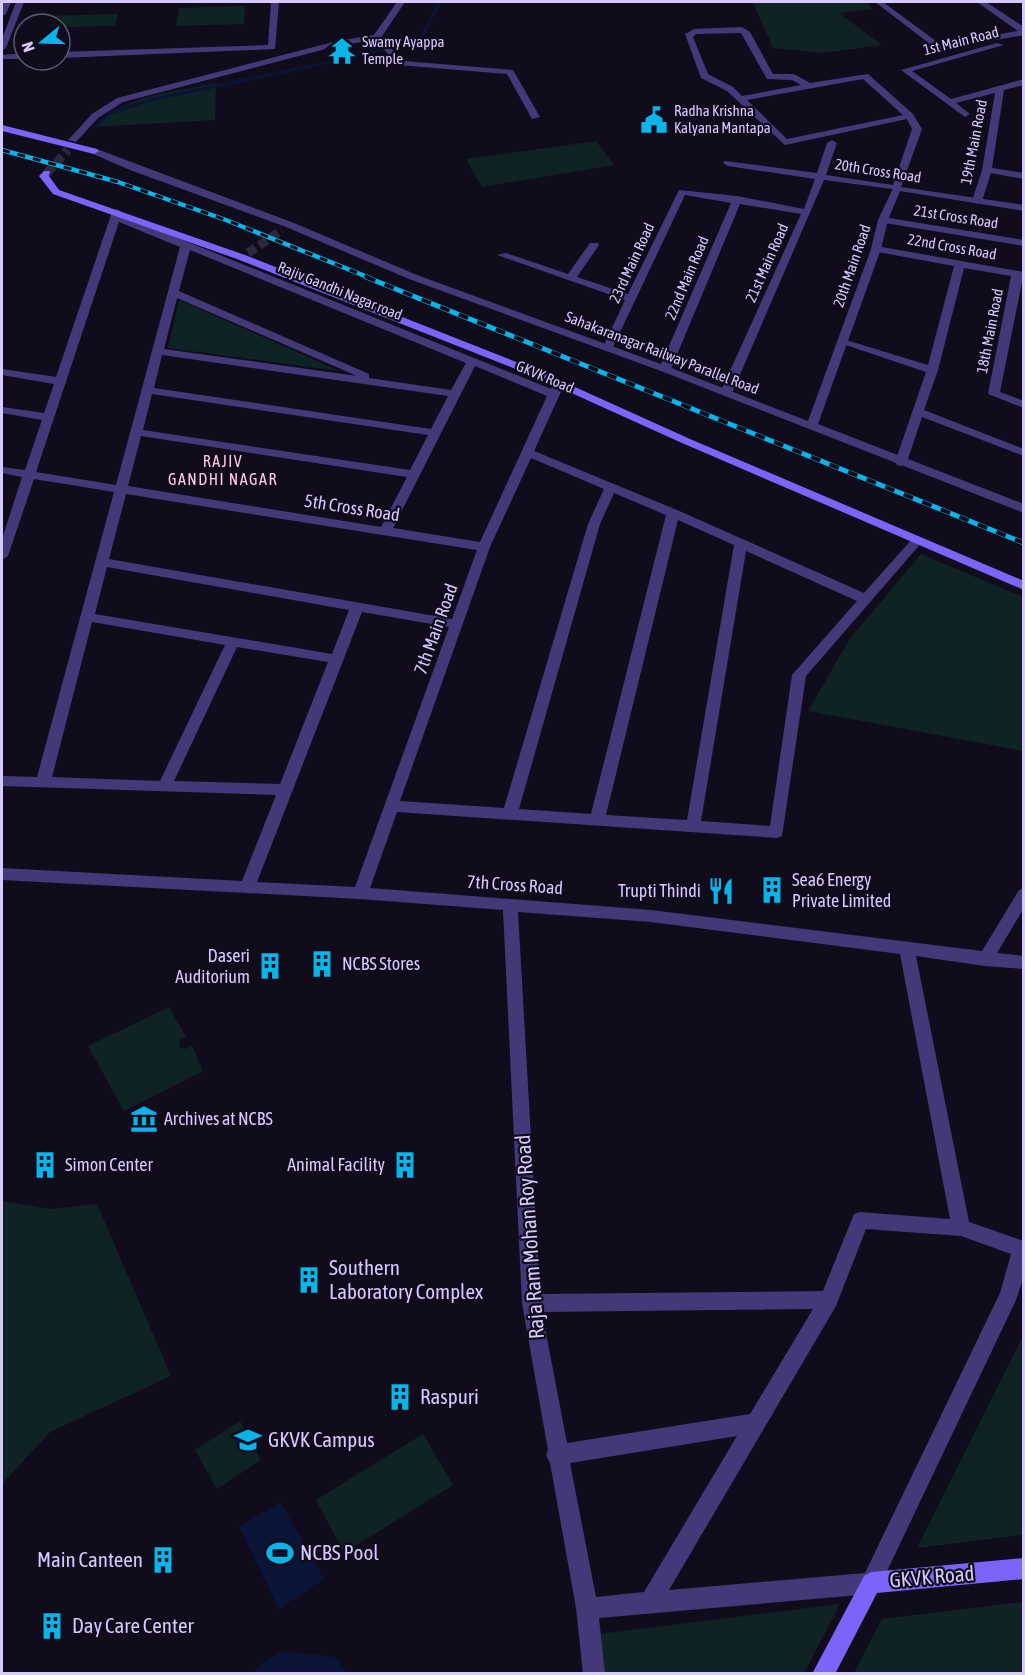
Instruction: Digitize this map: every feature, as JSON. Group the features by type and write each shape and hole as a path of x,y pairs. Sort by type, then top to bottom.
{"main road":[{"path":"2,122 62,135 70,145"},
{"path":"2,128 91,150"},
{"name":"GKVK Road","path":"45,174 57,192 116,215 244,255 1023,586"},
{"name":"GKVK Road","path":"823,1674 871,1583 1023,1568"}],"street":[{"path":"2,14 7,2"},
{"path":"2,48 20,2"},
{"path":"72,55 273,47 274,2"},
{"path":"70,145 95,116 120,100 337,44 377,36 401,2"},
{"path":"879,2 938,47 1023,31"},
{"path":"981,2 1023,31"},
{"path":"808,86 794,77 770,77 746,32 742,30 731,28 689,34 687,39 704,76 730,89 786,143 910,116"},
{"path":"377,36 400,63 510,72 535,117"},
{"name":"1st Main Road","path":"951,102 905,70 1023,39"},
{"path":"981,40 992,48"},
{"path":"740,99 865,76 910,116"},
{"path":"951,102 1023,82"},
{"name":"19th Main Road","path":"977,201 987,170 1000,88"},
{"path":"951,102 965,114"},
{"name":"20th Main Road","path":"811,427 876,249 883,220 918,129 910,116"},
{"name":"21st Main Road","path":"726,393 807,212 832,143"},
{"name":"Sahakaranagar Railway Parallel Road","path":"91,150 413,277 608,347 1023,509"},
{"name":"20th Cross Road","path":"728,163 1023,208"},
{"path":"987,170 1023,176"},
{"name":"23rd Main Road","path":"608,347 682,192 737,200"},
{"path":"737,200 807,212"},
{"name":"22nd Main Road","path":"665,369 737,200"},
{"path":"3,548 116,215"},
{"name":"Rajiv Gandhi Nagar road","path":"116,215 472,361 556,388"},
{"name":"21st Cross Road","path":"883,220 1023,243"},
{"path":"43,783 186,245"},
{"path":"570,279 594,245"},
{"name":"22nd Cross Road","path":"876,249 1020,275"},
{"path":"502,255 631,299"},
{"path":"901,462 932,370 960,264"},
{"name":"18th Main Road","path":"1020,275 994,394 1023,405"},
{"path":"173,292 384,384"},
{"path":"842,342 932,370"},
{"path":"157,351 455,394"},
{"path":"385,531 472,361"},
{"path":"2,372 59,381"},
{"name":"7th Main Road","path":"360,893 484,547 556,388"},
{"path":"146,390 436,433"},
{"path":"2,410 47,417"},
{"path":"918,412 1023,453"},
{"path":"135,432 414,474"},
{"path":"526,452 673,513 865,599"},
{"name":"5th Cross Road","path":"2,470 484,547"},
{"path":"510,814 594,524 610,488"},
{"path":"597,820 673,513"},
{"path":"392,806 777,832 799,675 917,541"},
{"path":"693,826 741,543"},
{"path":"101,562 457,624"},
{"path":"247,887 335,658 357,607"},
{"path":"87,617 335,658"},
{"path":"164,787 233,641"},
{"path":"2,782 285,790"},
{"name":"7th Cross Road","path":"2,874 360,893 651,915 907,950 1023,963"},
{"path":"985,960 1023,894"},
{"name":"Raja Ram Mohan Roy Road","path":"510,904 531,1303 556,1455 587,1608 594,1674"},
{"path":"907,950 961,1228"},
{"path":"587,1608 649,1604 871,1583 1009,1294 1022,1249 961,1228 860,1220 829,1300 649,1604"},
{"path":"531,1303 829,1300"},
{"path":"556,1455 756,1423"}],"green space":[{"path":"753,2 866,2 873,9 839,13 882,45 823,53 773,48"},
{"path":"245,6 244,24 176,26 179,8"},
{"path":"118,14 115,26 72,27 72,15"},
{"path":"216,83 215,120 93,127 105,116 134,101"},
{"path":"596,141 614,165 482,187 466,159"},
{"path":"179,300 340,371 168,348"},
{"path":"921,554 1023,597 1023,751 808,711 849,640"},
{"path":"169,1007 186,1037 180,1039 179,1047 186,1049 192,1046 203,1071 124,1111 88,1046"},
{"path":"2,1201 50,1209 97,1204 171,1376 50,1432 2,1484"},
{"path":"1023,1336 1023,1535 917,1548"},
{"path":"240,1421 261,1460 217,1489 195,1450"},
{"path":"423,1434 453,1485 344,1553 316,1500"},
{"path":"1023,1602 1023,1673 854,1673 882,1619"},
{"path":"840,1604 804,1673 603,1673 599,1634"}],"water":[{"name":"NCBS Pool","path":"281,1502 324,1579 279,1609 239,1526"},
{"path":"282,1651 335,1657 348,1673 252,1673"}],"waterway":[{"path":"97,125 110,113 150,100 354,57 421,38 440,2"}],"tunnel":[{"path":"47,173 68,150"},
{"path":"248,253 282,230"}],"railway":[{"path":"2,150 118,182 226,220 370,278"},
{"path":"366,277 1024,543"}],"place":[{"name":"Swamy Ayappa Temple","path":"342,51"},
{"name":"Radha Krishna Kalyana Mantapa","path":"654,120"},
{"name":"Sea6 Energy Private Limited","path":"772,890"},
{"name":"Trupti Thindi","path":"721,891"},
{"name":"NCBS Stores","path":"322,964"},
{"name":"Daseri Auditorium","path":"270,966"},
{"name":"Archives at NCBS","path":"144,1119"},
{"name":"Simon Center","path":"45,1165"},
{"name":"Animal Facility","path":"405,1165"},
{"name":"Southern Laboratory Complex","path":"309,1280"},
{"name":"Raspuri","path":"400,1397"},
{"name":"GKVK Campus","path":"248,1440"},
{"name":"NCBS Pool","path":"280,1553"},
{"name":"Main Canteen","path":"163,1560"},
{"name":"Day Care Center","path":"52,1626"}],"district":[{"name":"RAJIV GANDHI NAGAR","path":"223,470"}]}
